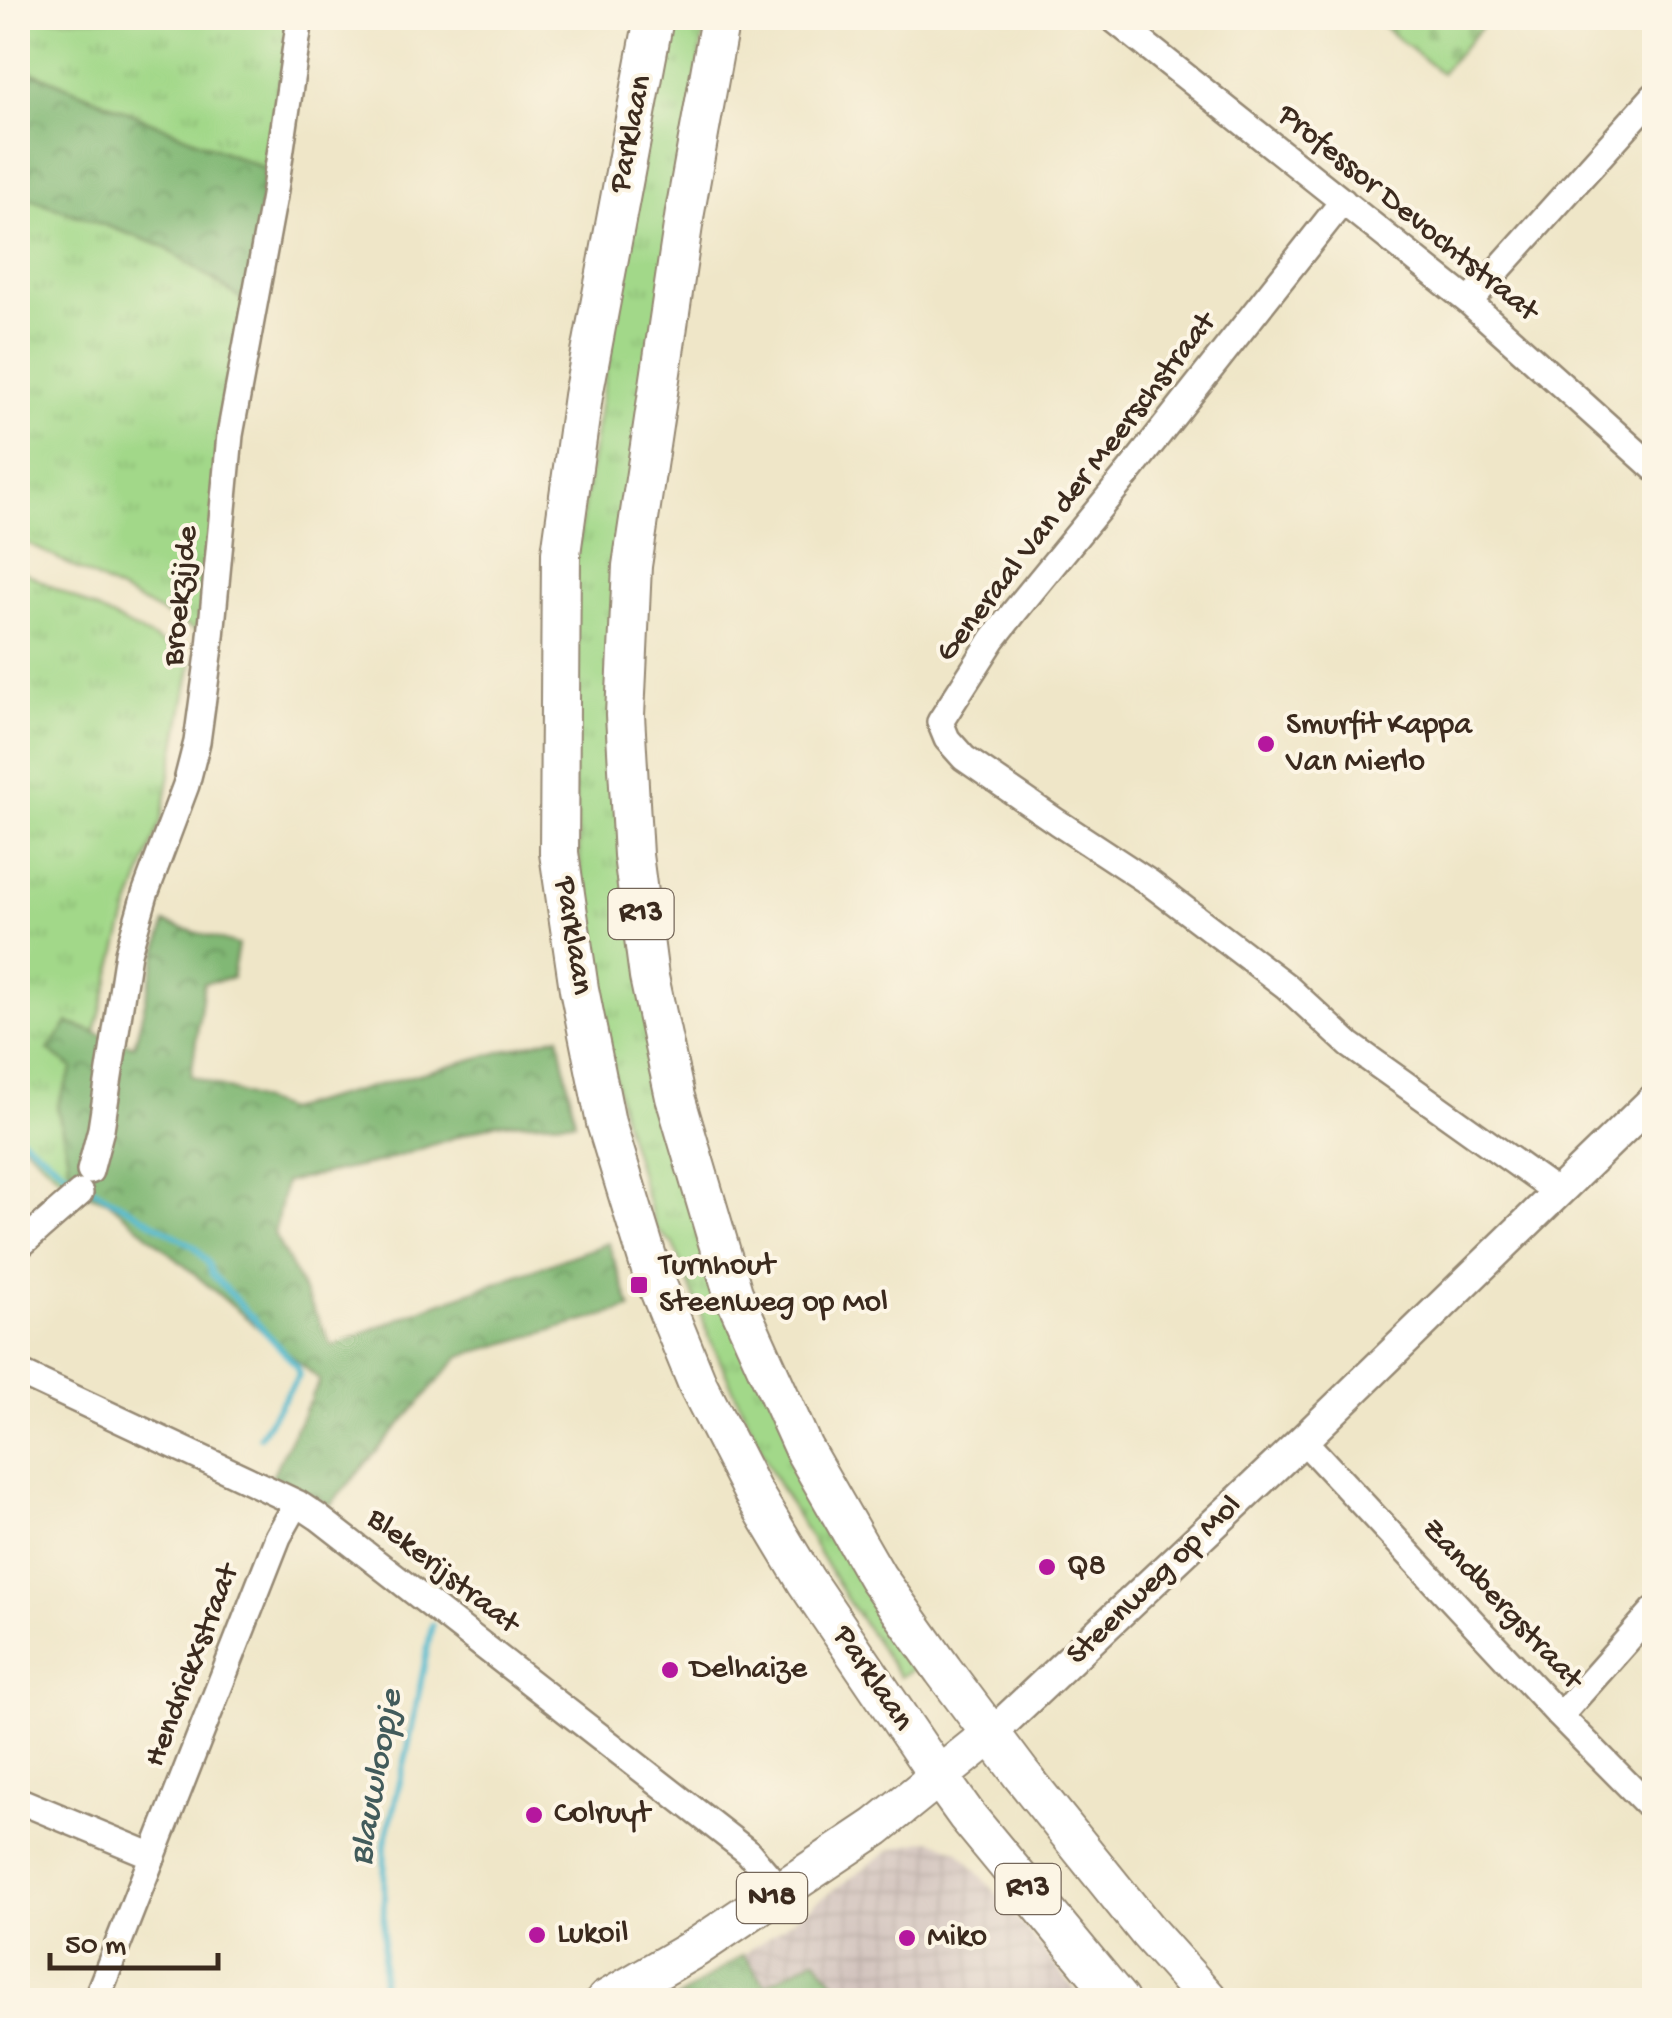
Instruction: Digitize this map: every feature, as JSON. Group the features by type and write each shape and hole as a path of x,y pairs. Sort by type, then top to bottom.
{"main road":[{"name":"Parklaan","path":"654,18 583,396 561,552 558,853 579,990 606,1122 651,1270 698,1385 752,1492 806,1581 939,1776"},
{"name":"Parklaan","path":"720,18 685,212 632,566 626,715 633,855 649,977 675,1097 733,1293 803,1448 878,1577 991,1734"},
{"name":"Steenweg op Mol","path":"606,2000 782,1892 876,1827 991,1734"},
{"name":"R13","path":"991,1734 1149,1932 1210,2000"},
{"name":"R13","path":"939,1776 967,1816 1120,2000"}],"street":[{"name":"Broekzijde","path":"18,1247 85,1182 100,1129 128,953 198,742 230,435 274,196 300,18"},
{"name":"Professor Devochtstraat","path":"1112,18 1468,302 1654,468"},
{"path":"1468,302 1654,96"},
{"name":"Generaal Van der Meerschstraat","path":"1342,201 1015,611 940,722 947,739 964,758 1150,883 1286,986 1350,1045 1558,1193"},
{"name":"Steenweg op Mol","path":"991,1734 1303,1440 1654,1099"},
{"name":"Blekerijstraat","path":"18,1372 297,1503 323,1520 748,1852 782,1892"},
{"name":"Zandbergstraat","path":"1303,1440 1654,1811"},
{"name":"Hendrickxstraat","path":"96,2000 278,1538 297,1503"},
{"path":"1560,1716 1654,1610"},
{"path":"18,1800 153,1856"}],"shaded area":[{"path":"931,1840 959,1851 1083,2000 848,2000 816,1958 766,1985 743,1955 890,1850"}],"green space":[{"path":"18,18 291,18 265,169 18,66"},
{"path":"668,18 706,18 609,674 709,1261 920,1665 900,1677 846,1598 774,1477 711,1341 674,1245 656,1229 622,1114 584,911 573,780 574,565"},
{"path":"1372,18 1489,18 1441,73"},
{"path":"18,66 265,169 249,304 163,246 18,194"},
{"path":"18,194 163,246 249,304 199,632 18,538"},
{"path":"18,569 192,662 161,821 127,915 95,1032 68,1023 73,1068 74,1189 18,1140"},
{"path":"165,923 238,945 232,978 204,983 191,1076 286,1110 559,1036 575,1121 497,1123 381,1162 285,1182 274,1234 332,1346 608,1243 631,1308 460,1356 330,1505 272,1476 320,1380 108,1201 74,1189 57,1106 73,1068 48,1050 68,1023 134,1046"},
{"path":"743,1955 766,1985 816,1958 848,2000 675,2000"}],"waterway":[{"name":"Blauwloopje","path":"18,1135 68,1174 195,1247 212,1274 297,1366 299,1375 260,1436"},
{"name":"Blauwloopje","path":"382,2000 385,1843 432,1625"}],"place":[{"name":"Smurfit Kappa Van Mierlo","path":"1266,744"},
{"name":"Turnhout Steenweg op Mol","path":"639,1285"},
{"name":"Q8","path":"1047,1567"},
{"name":"Delhaize","path":"670,1670"},
{"name":"Colruyt","path":"534,1815"},
{"name":"Lukoil","path":"537,1935"},
{"name":"Miko","path":"907,1938"}]}
